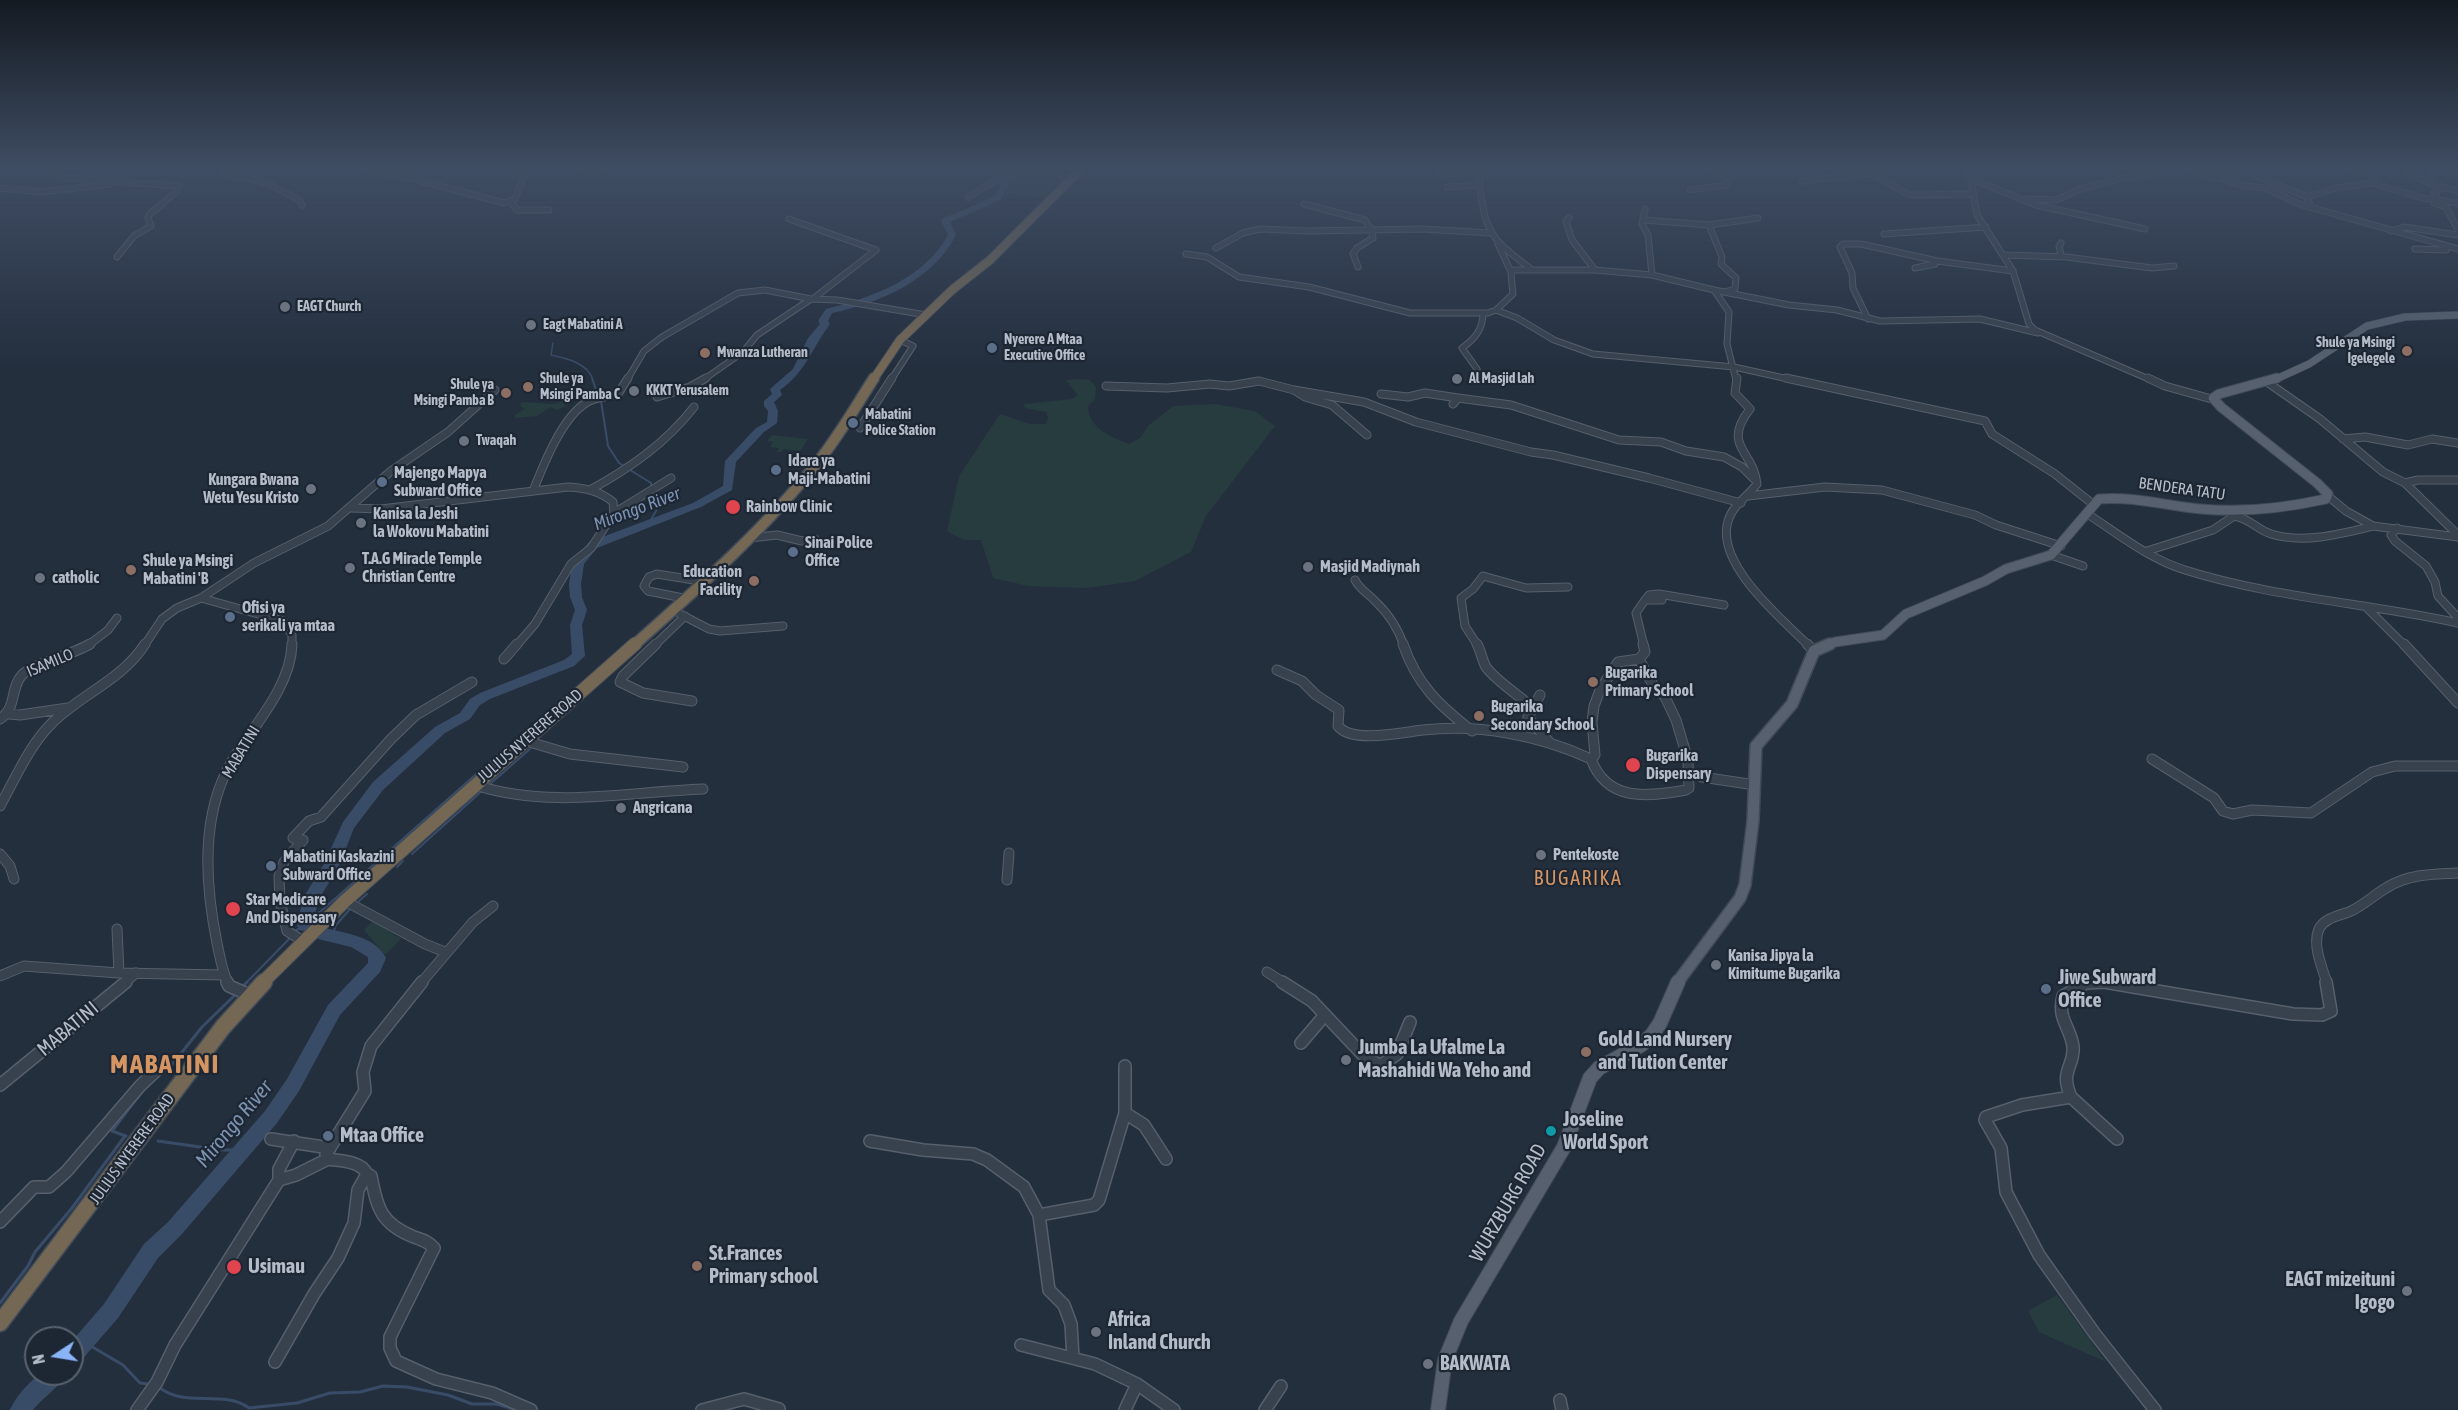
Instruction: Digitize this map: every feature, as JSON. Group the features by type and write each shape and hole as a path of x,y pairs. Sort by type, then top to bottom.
{"highway":[{"name":"JULIUS NYERERE ROAD","path":"0,1323 223,1027 296,937 345,901 481,788 526,741 615,662 680,614 688,599 750,538 796,488 845,425 874,376 900,340 1015,235"}],"main road":[{"path":"2328,496 2317,483 2214,398 2219,394 2267,382 2308,364 2367,326 2405,317 2456,316"},
{"name":"BENDERA TATU","path":"1814,651 1835,642 1883,635 1906,614 1985,581 2006,569 2051,555 2099,499 2131,497 2184,508 2234,514 2274,509 2326,499 2328,496"},
{"path":"1755,785 1756,746 1761,736 1792,704 1814,651"},
{"name":"WURZBURG ROAD","path":"1438,1410 1445,1360 1461,1321 1564,1147 1593,1072 1641,1045 1652,1035 1660,1023 1680,977 1731,914 1740,898 1745,885 1755,785"}],"street":[{"path":"117,257 136,235"},
{"path":"657,397 690,387 715,373 743,352 756,335 813,298 876,250 833,235"},
{"path":"1216,248 1242,235"},
{"path":"1358,267 1353,254 1357,248 1373,238 1372,235"},
{"path":"1490,235 1498,244 1531,269"},
{"path":"1570,235 1595,270"},
{"path":"1647,235 1652,275"},
{"path":"1713,235 1722,257 1721,264 1736,278 1735,289 1724,292"},
{"path":"1991,235 2013,271 2029,324 2038,333"},
{"path":"2404,235 2458,250"},
{"path":"2059,256 2061,255 2059,246 2061,243"},
{"path":"1186,254 1206,257 1239,277 1309,287 1410,313 1483,313 1496,310 1513,294 1511,272 1498,244"},
{"path":"1868,319 1853,288 1852,273 1842,255 1840,245 1861,244 1947,262 2013,271"},
{"path":"2415,249 2458,250"},
{"path":"2004,255 2059,256 2133,267 2174,266"},
{"path":"1916,268 1921,265 1947,262"},
{"path":"1511,272 1531,269 1595,270 1652,275 1789,305 1837,310 1868,319 1908,322 1980,319 2038,333 2093,353 2165,386 2215,400"},
{"path":"533,491 553,449 580,408 591,401 618,394 644,351 662,337 738,293 760,290 926,315"},
{"path":"1714,290 1729,312 1727,344 1737,375 1735,393 1750,409 1739,423 1739,447 1756,474 1757,484 1728,518 1725,528 1730,551 1737,566 1758,594 1814,651"},
{"path":"1511,297 1517,318"},
{"path":"1496,310 1517,318 1526,326 1554,340 1593,354 1734,367 1984,421 1988,424 1992,434 2055,474 2094,505"},
{"path":"1476,369 1462,348 1473,342 1481,328 1483,313"},
{"path":"845,425 863,428 913,346 900,340"},
{"path":"1106,386 1167,387 1210,384 1228,386 1255,381 1364,402 1416,422 1464,432 1531,452 1553,455 1649,478 1741,503"},
{"path":"2267,382 2320,419 2383,472 2405,483 2458,536"},
{"path":"0,806 44,732 59,716 128,667 140,654 162,619 177,608 201,598 254,563 328,526 391,471 454,428 495,390"},
{"path":"1294,390 1337,408 1367,435"},
{"path":"1385,394 1408,397 1425,393 1511,405 1619,440 1661,442 1686,451 1724,458 1742,467 1757,484"},
{"path":"1453,404 1458,398"},
{"path":"590,490 626,470 677,429 694,406"},
{"path":"2343,439 2365,437 2408,445 2432,440 2458,443"},
{"path":"504,659 535,624 571,564 591,548 614,513 671,478"},
{"path":"2405,483 2405,481 2418,480 2458,480"},
{"path":"351,508 381,509 568,487 603,494 613,502 614,513"},
{"path":"1748,496 1825,488 1890,491 1975,515 1996,525 2061,546"},
{"path":"2328,496 2346,511 2373,526"},
{"path":"2086,513 2168,565 2184,570 2309,599 2422,615 2458,623"},
{"path":"2147,551 2213,530 2234,514 2244,517 2265,532 2279,536 2308,537 2350,532 2373,526 2458,536"},
{"path":"2397,528 2391,535 2395,541 2426,566 2435,582 2438,596 2458,618"},
{"path":"750,538 778,535 805,542 815,539"},
{"path":"2051,555 2083,566"},
{"path":"688,599 648,591 645,586 649,577 657,574 706,582"},
{"path":"1533,708 1515,691 1493,676 1484,664 1479,647 1465,626 1461,598 1473,589 1483,576 1521,587 1536,586 1552,590 1568,588"},
{"path":"1355,580 1360,589 1374,598 1397,626 1411,668 1433,698 1472,731"},
{"path":"1591,759 1595,754 1592,721 1593,706 1597,697 1618,662 1639,659 1645,652 1636,614 1648,595 1659,594 1724,605"},
{"name":"MABATINI","path":"201,598 283,621 289,627 292,647 280,684 225,774 216,803 207,852 207,880 224,975"},
{"path":"1645,600 1662,600"},
{"path":"2368,608 2458,703"},
{"path":"692,700 626,688 620,682 680,614 709,629 720,631 783,626"},
{"name":"ISAMILO","path":"9,714 20,675 97,642 107,633 117,618"},
{"path":"1591,759 1594,768 1608,784 1632,795 1659,795 1689,788 1686,748 1672,709 1665,697 1653,685 1639,659"},
{"path":"615,662 629,671"},
{"path":"1277,670 1299,678 1312,687 1314,694 1339,710 1336,719 1338,726 1346,732 1368,735 1434,729 1527,737 1591,759"},
{"path":"296,937 283,921 279,878 285,861 303,840 293,838 309,821 321,818 391,739 416,715 472,682"},
{"path":"1540,695 1528,717 1530,722 1545,733 1551,744"},
{"path":"0,719 9,714 20,715 72,707"},
{"path":"526,741 570,754 683,768"},
{"path":"2152,759 2214,798 2223,811 2233,814 2252,810 2311,813 2372,772 2395,766 2458,766"},
{"path":"1689,772 1702,777 1755,785"},
{"path":"481,788 537,798 650,790 703,789"},
{"path":"1007,880 1009,853"},
{"path":"0,854 10,866 14,879"},
{"path":"2117,1139 2072,1097 2065,1084 2066,1065 2073,1047 2060,1018 2059,1008 2063,996 2086,983 2104,982 2293,1014 2322,1015 2331,1011 2332,1000 2325,981 2317,940 2318,929 2326,921 2366,903 2395,882 2409,877 2458,873"},
{"path":"345,901 425,944 445,952"},
{"path":"279,1180 296,1175 329,1153 365,1091 363,1072 371,1046 445,952 473,922 493,906"},
{"path":"117,929 119,973"},
{"path":"0,976 24,966 119,973 224,975 229,986 250,995"},
{"path":"1267,972 1312,1001 1362,1054 1380,1066 1392,1062 1397,1057 1410,1022"},
{"name":"MABATINI","path":"0,1085 136,973"},
{"path":"1301,1043 1316,1022 1324,1016"},
{"path":"0,1222 34,1187 49,1187 66,1172 140,1086 161,1066"},
{"path":"1039,1215 1094,1205 1099,1200 1125,1113 1125,1066"},
{"path":"2072,1097 2022,1105 1989,1115 1985,1120 1999,1141 2003,1184 2007,1196 2032,1242 2080,1316 2155,1410"},
{"path":"1125,1113 1144,1125 1166,1159"},
{"path":"271,1139 294,1141 365,1169 371,1176 376,1205 383,1220 430,1243 434,1248 390,1337 390,1348 396,1361 436,1379 451,1380 492,1393 531,1410"},
{"path":"136,1410 157,1382 175,1345 279,1180 279,1169 294,1141"},
{"path":"870,1141 923,1150 968,1153 982,1157 1024,1187 1039,1215 1048,1286 1052,1295 1064,1305 1071,1324 1073,1358"},
{"path":"275,1362 314,1294 338,1258 356,1216 358,1190 367,1174"},
{"path":"1022,1345 1114,1371 1174,1410"},
{"path":"1125,1410 1137,1384"},
{"path":"1265,1410 1281,1386"},
{"path":"702,1410 744,1399 779,1409"}],"green space":[{"path":"1066,380 1090,380 1096,387 1095,399 1088,406 1089,414 1096,426 1108,435 1129,444 1140,438 1148,426 1173,406 1214,404 1255,411 1275,426 1206,516 1191,552 1135,581 1088,588 1028,586 993,578 981,540 964,540 947,531 959,476 1000,414 1030,424 1046,424 1048,418 1046,412 1025,408 1024,404 1072,399 1078,395"},
{"path":"564,401 569,404 557,410 551,407 537,416 515,418 515,415 525,409 520,406 522,402 553,404"},
{"path":"772,435 808,439 800,451 784,449 776,452 779,448 770,447 773,442 767,441"},
{"path":"373,921 401,939 385,955 364,930"},
{"path":"2057,1295 2106,1362 2039,1332 2028,1311"}],"waterway":[{"name":"Mirongo River","path":"305,925 311,898 331,866 348,826 378,786 440,730 465,716 475,702 569,663 579,656 576,625 581,610 576,597 575,584 578,564 593,545 697,505 728,488 731,461 760,430 772,423 773,411 769,406 769,401 777,395 775,389 799,367 813,338 825,324 823,321 829,311 853,306 899,286 943,252 952,235"},
{"path":"553,343 551,355 581,365 592,378"},
{"path":"592,378 598,396"},
{"path":"601,401 608,446 619,463 651,483 651,487"},
{"path":"649,523 659,506 652,492"},
{"path":"305,919 320,912 509,745"},
{"path":"489,785 530,749"},
{"path":"412,854 483,790"},
{"path":"397,867 403,861"},
{"path":"359,901 367,894"},
{"path":"332,936 336,925 351,908"},
{"path":"294,933 304,923"},
{"name":"Mirongo River","path":"84,1342 111,1311 151,1251 175,1228 271,1117 293,1085 334,1010 374,967 378,958 368,948 324,934"},
{"path":"246,983 290,938"},
{"path":"164,1070 171,1066 202,1027 234,996"},
{"path":"126,1136 112,1131 141,1093"},
{"path":"0,1303 28,1266 35,1252 72,1208 125,1136"},
{"path":"158,1141 221,1150 240,1150"},
{"path":"84,1342 123,1365 140,1383 148,1384"},
{"name":"Mirongo River","path":"20,1410 41,1386"},
{"path":"160,1388 181,1397 228,1400 249,1408 297,1403 330,1393 360,1392 383,1386 407,1387 448,1395 472,1404 497,1404 516,1410"}],"place":[{"name":"EAGT Church","path":"285,307"},
{"name":"Eagt Mabatini A","path":"531,325"},
{"name":"Nyerere A Mtaa Executive Office","path":"992,348"},
{"name":"Shule ya Msingi Igelegele","path":"2407,351"},
{"name":"Mwanza Lutheran","path":"705,353"},
{"name":"Al Masjid lah","path":"1457,379"},
{"name":"Shule ya Msingi Pamba C","path":"528,387"},
{"name":"KKKT Yerusalem","path":"634,391"},
{"name":"Shule ya Msingi Pamba B","path":"506,393"},
{"name":"Mabatini Police Station","path":"853,423"},
{"name":"Twaqah","path":"464,441"},
{"name":"Idara ya Maji-Mabatini","path":"776,470"},
{"name":"Majengo Mapya Subward Office","path":"382,482"},
{"name":"Kungara Bwana Wetu Yesu Kristo","path":"311,489"},
{"name":"Rainbow Clinic","path":"733,507"},
{"name":"Kanisa la Jeshi la Wokovu Mabatini","path":"361,523"},
{"name":"Sinai Police Office","path":"793,552"},
{"name":"Masjid Madiynah","path":"1308,567"},
{"name":"T.A.G Miracle Temple Christian Centre","path":"350,568"},
{"name":"Shule ya Msingi Mabatini 'B","path":"131,570"},
{"name":"catholic","path":"40,578"},
{"name":"Education Facility","path":"754,581"},
{"name":"Ofisi ya serikali ya mtaa","path":"230,617"},
{"name":"Bugarika Primary School","path":"1593,682"},
{"name":"Bugarika Secondary School","path":"1479,716"},
{"name":"Bugarika Dispensary","path":"1633,765"},
{"name":"Angricana","path":"621,808"},
{"name":"Pentekoste","path":"1541,855"},
{"name":"Mabatini Kaskazini Subward Office","path":"271,866"},
{"name":"Star Medicare And Dispensary","path":"233,909"},
{"name":"Kanisa Jipya la Kimitume Bugarika","path":"1716,965"},
{"name":"Jiwe Subward Office","path":"2046,989"},
{"name":"Gold Land Nursery and Tution Center","path":"1586,1052"},
{"name":"Jumba La Ufalme La Mashahidi Wa Yeho and","path":"1346,1060"},
{"name":"Joseline World Sport","path":"1551,1131"},
{"name":"Mtaa Office","path":"328,1136"},
{"name":"St.Frances Primary school","path":"697,1266"},
{"name":"Usimau","path":"234,1267"},
{"name":"EAGT mizeituni Igogo","path":"2407,1291"},
{"name":"Africa Inland Church","path":"1096,1332"},
{"name":"BAKWATA","path":"1428,1364"}],"district":[{"name":"BUGARIKA","path":"1578,879"},
{"name":"MABATINI","path":"165,1064"}]}
